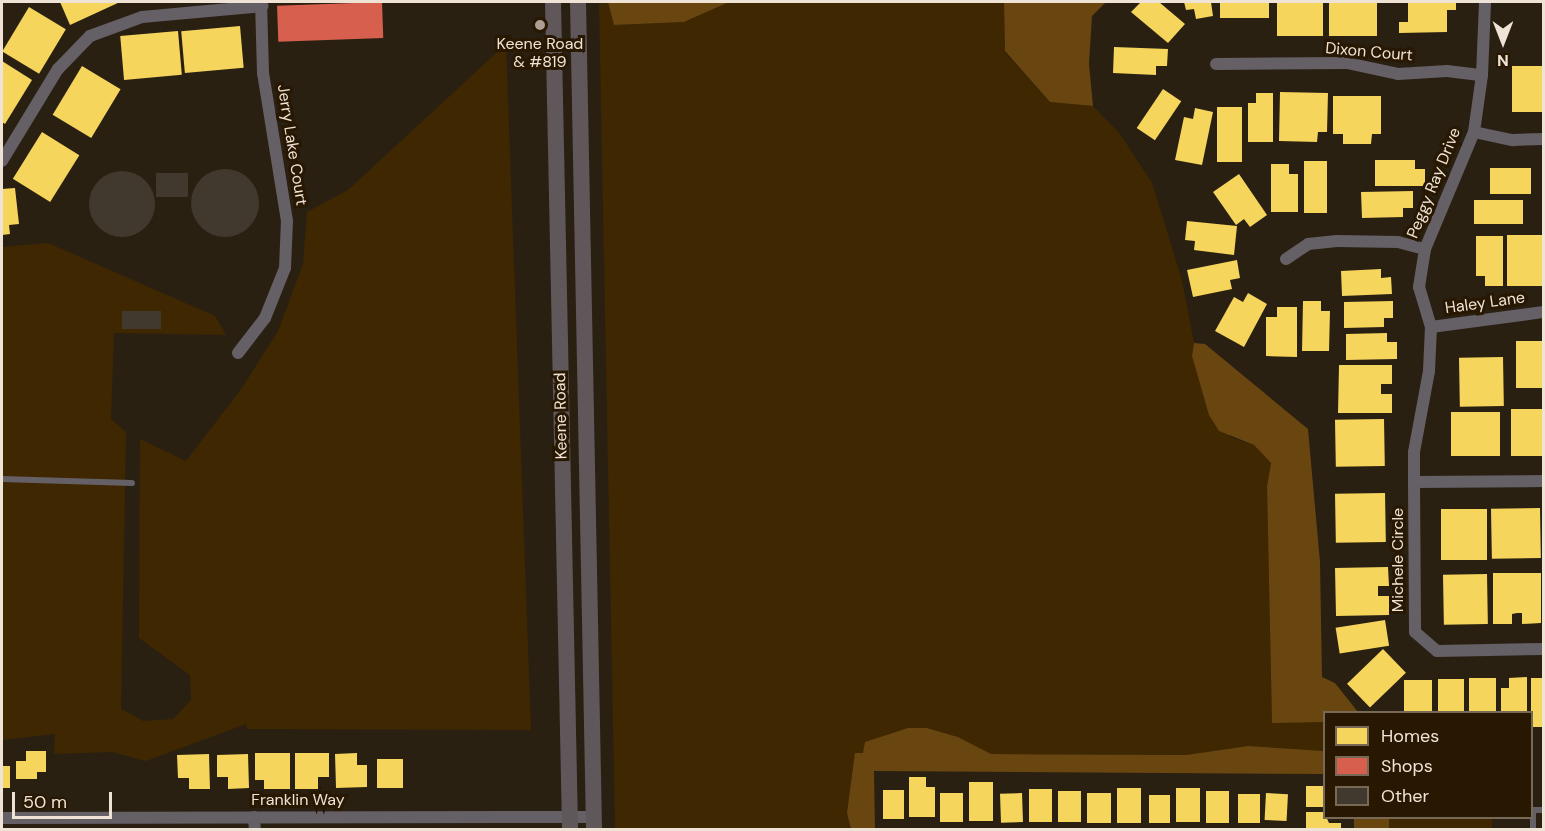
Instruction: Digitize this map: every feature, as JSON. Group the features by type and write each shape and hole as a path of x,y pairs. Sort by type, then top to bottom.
{"main road":[{"name":"Keene Road","path":"553,2 570,823"},
{"name":"Keene Road","path":"578,2 594,823"}],"street":[{"name":"Peggy Ray Drive","path":"1414,482 1414,452 1429,371 1431,327 1419,287 1425,249 1474,132 1482,75 1485,2"},
{"path":"2,161 58,69 90,36 142,17 262,4"},
{"name":"Jerry Lake Court","path":"238,353 266,318 285,268 285,193 263,73 262,4"},
{"name":"Dixon Court","path":"1216,64 1347,63 1398,74 1447,71 1482,75"},
{"path":"1474,132 1513,140 1544,140"},
{"path":"1286,259 1308,244 1337,241 1398,242 1425,249"},
{"name":"Haley Lane","path":"1431,327 1544,312"},
{"path":"1414,482 1544,481"},
{"name":"Michele Circle","path":"1414,482 1415,632 1437,651 1544,649"},
{"name":"Franklin Way","path":"2,818 94,824 594,823"}],"lane":[{"path":"2,479 132,483"},
{"path":"1533,830 1533,810 1544,810"}],"shaded area":[{"path":"599,2 608,2 614,25 684,22 729,2 1004,2 1005,52 1050,102 1093,106 1120,134 1152,183 1182,280 1194,343 1192,356 1230,437 1254,445 1271,463 1267,486 1272,722 1323,722 1323,751 1248,746 1186,755 990,754 958,737 927,728 866,742 847,813 851,829 615,829"},
{"path":"608,2 729,2 684,22 614,25"},
{"path":"1004,2 1106,2 1092,16 1089,64 1093,106 1050,102 1005,51"},
{"path":"506,44 531,730 247,729 246,724 146,761 112,752 54,754 55,734 2,740 2,247 48,243 215,316 226,335 114,333 111,419 126,432 121,709 143,721 173,719 191,700 190,675 139,638 140,439 186,461 242,388 278,331 303,264 307,212 348,190"},
{"path":"1194,343 1205,344 1308,429 1320,562 1322,677 1335,683 1357,711 1323,711 1323,722 1272,723 1267,486 1271,463 1254,445 1219,431 1209,415 1192,356"},
{"path":"908,728 927,728 958,737 991,754 1186,755 1248,746 1323,751 1323,774 874,771 875,829 851,829 847,813 855,753 863,753 865,742"},
{"path":"1354,819 1389,819 1389,829 1354,829"},
{"path":"1389,819 1492,819 1492,829 1389,829"}],"building: Homes":[{"path":"60,2 120,2 70,25"},
{"path":"1141,2 1159,2 1185,24 1168,43 1131,12"},
{"path":"1184,2 1211,2 1213,16 1196,19 1194,9 1186,10"},
{"path":"1220,2 1269,2 1269,18 1220,18"},
{"path":"1277,2 1323,2 1323,36 1277,36"},
{"path":"1329,2 1377,2 1377,36 1329,36"},
{"path":"1408,2 1456,2 1456,10 1447,10 1447,32 1399,33 1399,22 1408,22"},
{"path":"29,7 66,29 39,74 2,52"},
{"path":"240,26 244,68 185,73 181,31"},
{"path":"178,31 182,75 124,80 120,36"},
{"path":"1114,47 1168,49 1167,66 1156,66 1156,75 1113,73"},
{"path":"2,61 32,80 5,124 2,122"},
{"path":"82,66 121,89 91,138 53,115"},
{"path":"1512,66 1544,66 1544,112 1512,112"},
{"path":"1163,89 1181,101 1155,140 1137,128"},
{"path":"1280,92 1328,93 1327,132 1318,132 1317,142 1279,141"},
{"path":"1256,93 1273,93 1273,142 1248,142 1248,103 1256,103"},
{"path":"1333,96 1381,96 1381,134 1372,134 1371,144 1343,144 1343,134 1333,134"},
{"path":"1217,107 1242,107 1242,162 1217,162"},
{"path":"1195,108 1213,112 1202,165 1175,160 1184,117 1193,119"},
{"path":"42,132 79,155 50,202 13,179"},
{"path":"1375,160 1415,160 1415,169 1425,169 1425,186 1375,186"},
{"path":"1304,161 1327,161 1327,213 1304,213"},
{"path":"1271,164 1289,164 1289,174 1298,174 1298,212 1271,212"},
{"path":"1490,168 1531,168 1531,194 1490,194"},
{"path":"1239,174 1267,215 1250,227 1244,219 1236,225 1213,192"},
{"path":"15,188 19,224 9,225 10,234 2,235 2,189"},
{"path":"1413,191 1413,208 1403,208 1403,217 1362,218 1361,192"},
{"path":"1474,200 1523,200 1523,224 1474,224"},
{"path":"1187,221 1237,226 1234,255 1194,250 1195,241 1185,240"},
{"path":"1507,235 1544,235 1544,286 1507,286"},
{"path":"1476,236 1503,236 1503,286 1485,286 1485,276 1476,276"},
{"path":"1237,260 1240,278 1230,280 1232,289 1193,297 1187,270"},
{"path":"1381,269 1381,278 1391,277 1392,294 1342,296 1341,271"},
{"path":"1248,293 1267,304 1244,347 1215,331 1234,297 1243,302"},
{"path":"1303,301 1321,301 1321,311 1330,311 1329,351 1302,351"},
{"path":"1393,301 1393,318 1384,318 1384,327 1344,328 1344,302"},
{"path":"1277,307 1297,307 1297,357 1266,356 1266,317 1277,317"},
{"path":"1387,333 1387,342 1397,342 1397,359 1346,360 1346,334"},
{"path":"1516,341 1544,341 1544,388 1516,388"},
{"path":"1503,357 1504,406 1460,407 1459,358"},
{"path":"1339,365 1392,365 1392,384 1381,384 1381,394 1392,394 1392,413 1338,413"},
{"path":"1511,409 1544,409 1544,456 1511,456"},
{"path":"1451,412 1500,412 1500,456 1451,456"},
{"path":"1384,419 1385,466 1336,467 1335,420"},
{"path":"1385,493 1386,542 1336,543 1335,494"},
{"path":"1540,508 1541,558 1492,559 1491,509"},
{"path":"1441,509 1487,509 1487,560 1441,560"},
{"path":"1388,567 1389,586 1378,586 1378,596 1389,596 1389,615 1336,616 1335,568"},
{"path":"1493,573 1541,573 1541,623 1522,624 1522,613 1517,613 1512,614 1512,624 1493,624"},
{"path":"1487,574 1488,624 1444,625 1443,575"},
{"path":"1385,620 1389,646 1340,654 1336,628"},
{"path":"1383,649 1406,673 1370,707 1347,684"},
{"path":"1527,677 1527,711 1501,711 1501,688 1509,688 1509,678"},
{"path":"1469,678 1496,678 1496,711 1469,711"},
{"path":"1531,678 1544,678 1544,727 1533,727 1533,711 1531,711"},
{"path":"1438,679 1464,679 1464,711 1438,711"},
{"path":"1404,680 1432,680 1432,711 1404,711"},
{"path":"26,751 46,751 46,772 37,772 37,779 16,779 16,761 26,761"},
{"path":"255,753 290,753 290,789 264,789 264,780 255,780"},
{"path":"295,753 329,753 329,777 318,777 318,789 295,789"},
{"path":"357,753 357,765 367,765 367,787 336,788 335,754"},
{"path":"209,754 210,789 189,789 189,778 178,778 177,755"},
{"path":"248,754 249,788 228,789 228,777 217,777 217,755"},
{"path":"377,759 403,759 403,788 377,788"},
{"path":"2,766 10,766 10,788 2,788"},
{"path":"909,777 926,777 926,787 935,787 935,817 909,817"},
{"path":"969,782 993,782 993,821 969,821"},
{"path":"1306,786 1323,786 1323,807 1306,807"},
{"path":"1117,788 1141,788 1141,823 1117,823"},
{"path":"1176,788 1200,788 1200,822 1176,822"},
{"path":"1029,789 1052,789 1052,822 1029,822"},
{"path":"883,790 904,790 904,819 883,819"},
{"path":"1058,791 1081,791 1081,822 1058,822"},
{"path":"1206,791 1229,791 1229,823 1206,823"},
{"path":"940,793 963,793 963,822 940,822"},
{"path":"1022,793 1023,822 1001,823 1000,794"},
{"path":"1087,793 1111,793 1111,823 1087,823"},
{"path":"1266,793 1288,794 1287,821 1265,820"},
{"path":"1238,794 1260,794 1260,823 1238,823"},
{"path":"1149,795 1170,795 1170,823 1149,823"},
{"path":"1306,812 1323,812 1323,819 1327,819 1329,823 1341,823 1341,830 1306,830"}],"building: Shops":[{"path":"382,2 383,38 278,42 277,6"}],"building: Other":[{"path":"225,169 238,172 249,179 256,190 259,203 256,216 249,227 238,234 225,237 212,234 201,227 194,216 191,203 194,190 201,179 212,172"},
{"path":"122,171 135,173 150,186 155,204 153,217 140,232 122,237 109,235 94,222 89,204 91,191 104,176"},
{"path":"156,173 188,173 188,197 156,197"},
{"path":"122,311 161,311 161,329 122,329"}],"place":[{"name":"Keene Road & #819","path":"540,25"}]}
